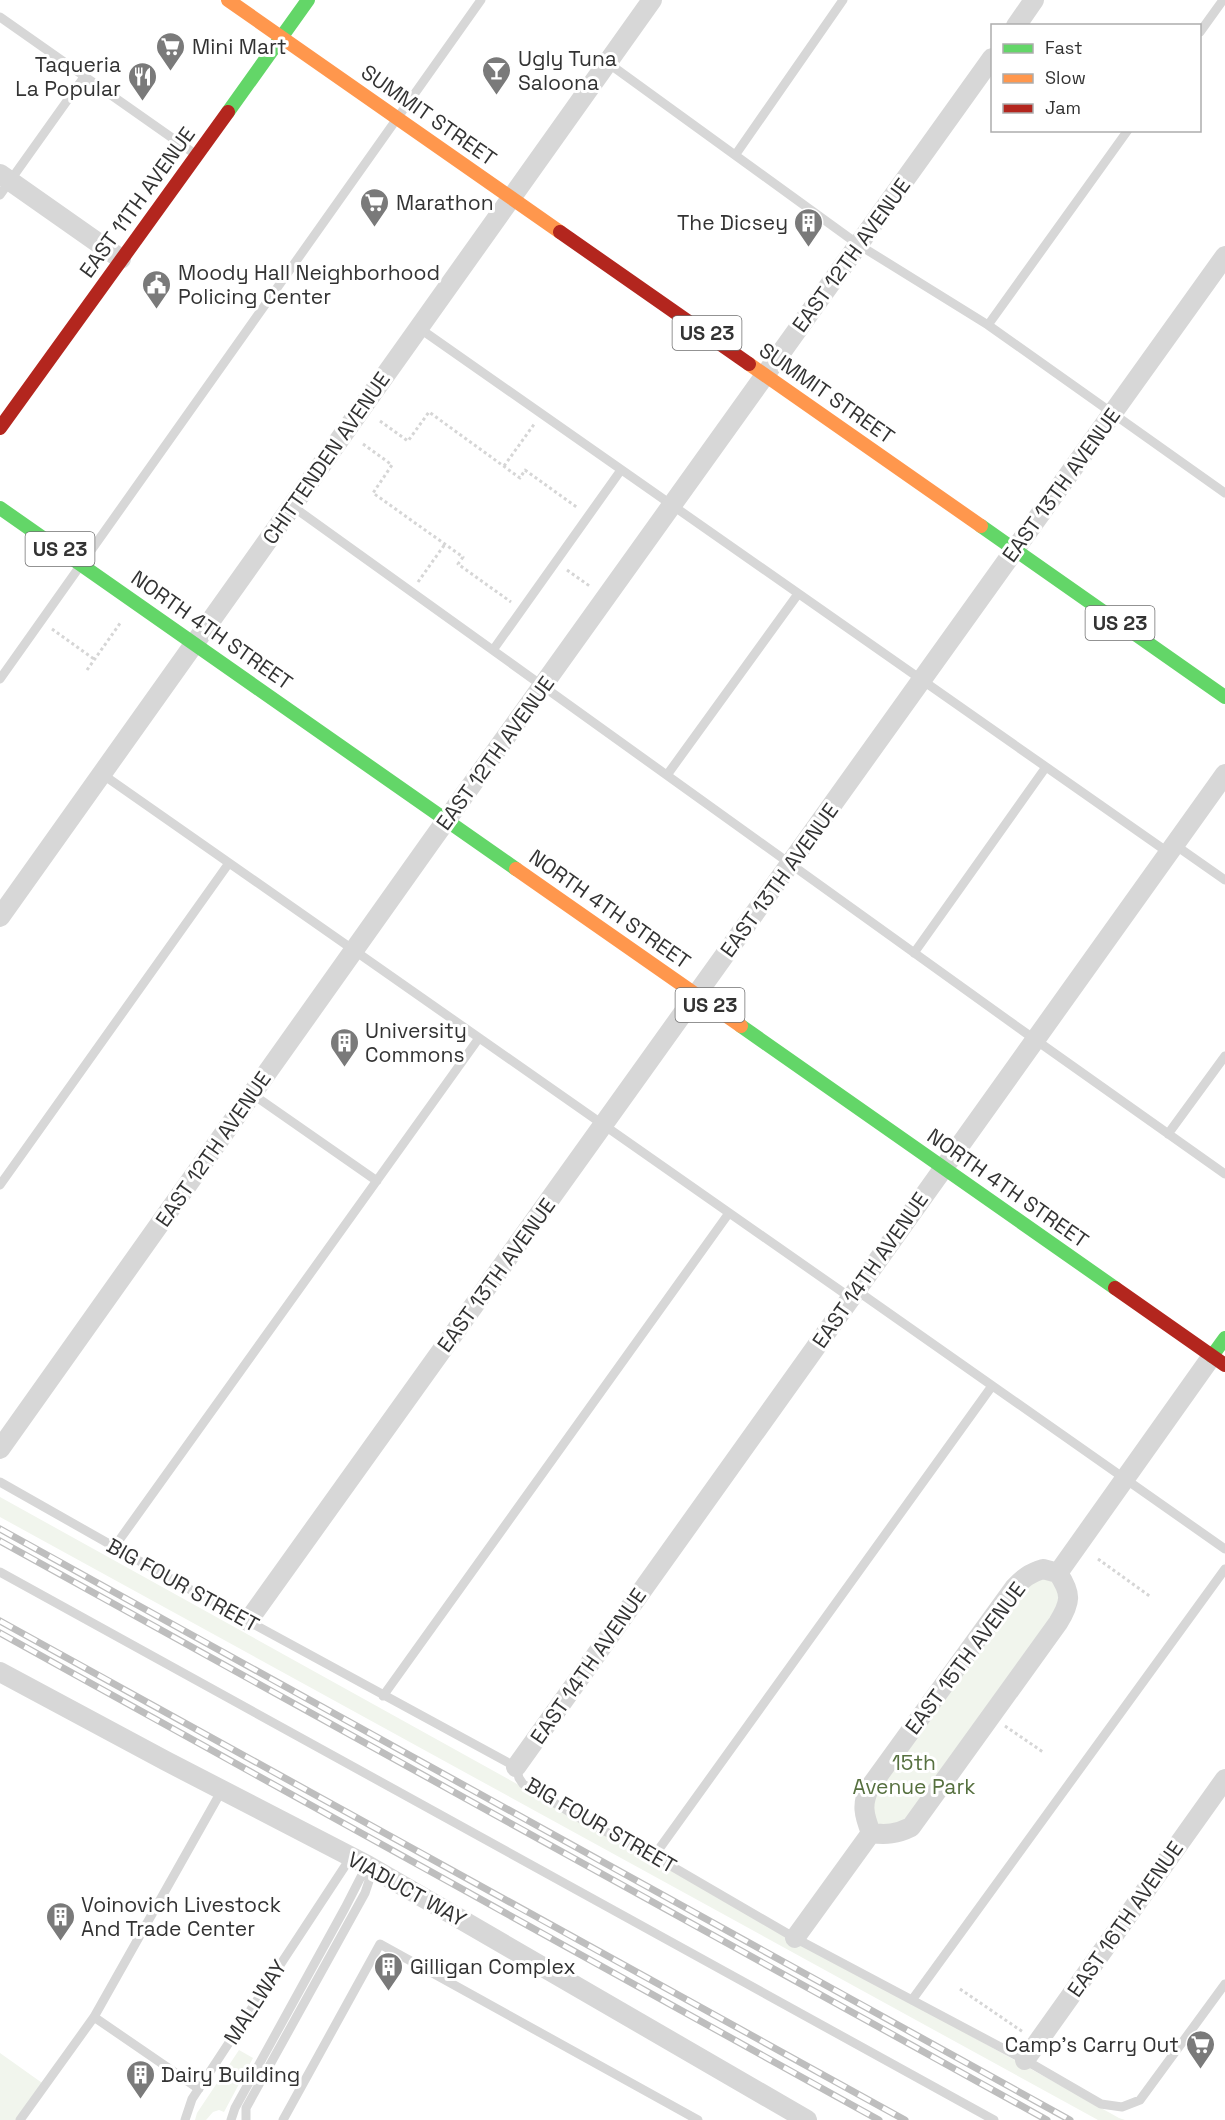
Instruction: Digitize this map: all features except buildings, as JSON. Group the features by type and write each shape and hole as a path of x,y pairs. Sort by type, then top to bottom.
{"main road":[{"name":"SUMMIT STREET","path":"228,0 1225,697"},
{"name":"EAST 11TH AVENUE","path":"0,428 308,0"},
{"name":"NORTH 4TH STREET","path":"0,508 1218,1361"},
{"path":"1218,1361 1225,1338"}],"street":[{"name":"CHITTENDEN AVENUE","path":"0,917 652,0"},
{"path":"1017,24 1034,0"},
{"name":"EAST 12TH AVENUE","path":"0,1449 991,61"},
{"path":"3,183 121,259"},
{"name":"EAST 13TH AVENUE","path":"248,1621 1225,256"},
{"name":"EAST 14TH AVENUE","path":"516,1767 1225,774"},
{"path":"795,1938 871,1833 900,1832 911,1827 1066,1610 1069,1600 1067,1587 1058,1573 1124,1478 1218,1361"},
{"name":"EAST 15TH AVENUE","path":"871,1833 864,1814 864,1803 877,1777 1014,1588 1033,1572 1043,1569 1058,1573"},
{"name":"VIADUCT WAY","path":"0,1672 359,1861 807,2120"},
{"name":"EAST 16TH AVENUE","path":"1025,2060 1225,1779"}],"lane":[{"path":"0,679 481,0"},
{"path":"736,154 843,0"},
{"path":"1201,31 1222,0"},
{"path":"0,17 197,155"},
{"path":"608,63 859,245 988,325 1225,493"},
{"path":"3,183 84,76"},
{"path":"988,325 1127,132"},
{"path":"419,328 1046,767 1172,849 1225,880"},
{"path":"493,650 621,470"},
{"path":"292,506 1225,1174"},
{"path":"667,775 798,594"},
{"path":"914,953 1046,767"},
{"path":"102,774 729,1213 992,1386 1225,1549"},
{"path":"0,1185 229,863"},
{"path":"115,1546 479,1038"},
{"path":"1168,1134 1225,1056"},
{"path":"252,1094 377,1181"},
{"path":"383,1696 729,1213"},
{"path":"654,1856 992,1386"},
{"name":"BIG FOUR STREET","path":"0,1482 383,1696 516,1767 519,1778 531,1789 581,1819 654,1856 795,1938 1025,2060 1101,2104 1122,2107 1140,2100 1225,1984"},
{"path":"912,2000 1225,1569"},
{"path":"0,1572 994,2120"},
{"path":"20,2120 94,2017 222,1790"},
{"path":"231,2120 235,2108 345,1908 359,1861"},
{"path":"246,2120 246,2108 365,1893 369,1881 359,1861"},
{"name":"MALLWAY","path":"185,2120 192,2098 198,2089 359,1861"},
{"path":"284,2118 380,1944 698,2120"},
{"path":"94,2017 198,2089"}],"path":[{"path":"380,421 408,441 429,412 520,478 525,470 589,516"},
{"path":"504,466 541,414"},
{"path":"363,444 392,465 373,493 463,557 458,564 522,609"},
{"path":"411,591 445,544"},
{"path":"555,562 595,590"},
{"path":"41,621 94,659"},
{"path":"87,670 121,622"},
{"path":"1098,1559 1151,1596"},
{"path":"1003,1725 1043,1752"},
{"path":"960,1989 1026,2034"}],"green space":[{"path":"0,1497 1125,2120 1098,2120 0,1517"},
{"name":"15th Avenue Park","path":"1043,1569 1069,1600 920,1816 871,1833 866,1795 1014,1588"},
{"path":"239,2050 253,2058 224,2112 219,2110 213,2112 206,2120 195,2120 197,2113"},
{"path":"0,2053 45,2085 20,2120 0,2120"}],"railway":[{"path":"0,1529 1070,2120"},
{"path":"0,1541 1047,2120"},
{"path":"0,1621 905,2120"},
{"path":"0,1633 879,2120"}],"traffic: fast":[{"path":"228,112 308,0"},
{"path":"0,508 516,869"},
{"path":"981,526 1225,697"},
{"path":"741,1026 1115,1288"},
{"path":"1212,1356 1225,1338"}],"traffic: slow":[{"path":"228,0 560,232"},
{"path":"749,364 981,526"},
{"path":"516,869 741,1026"}],"traffic: jam":[{"path":"0,428 228,112"},
{"path":"560,232 749,364"},
{"path":"1115,1288 1225,1365"}],"place":[{"name":"Mini Mart","path":"171,72"},
{"name":"Ugly Tuna Saloona","path":"497,96"},
{"name":"Taqueria La Popular","path":"142,102"},
{"name":"Marathon","path":"375,228"},
{"name":"The Dicsey","path":"809,248"},
{"name":"Moody Hall Neighborhood Policing Center","path":"157,310"},
{"name":"University Commons","path":"344,1068"},
{"name":"Voinovich Livestock And Trade Center","path":"60,1942"},
{"name":"Gilligan Complex","path":"389,1992"},
{"name":"Camp's Carry Out","path":"1200,2070"},
{"name":"Dairy Building","path":"140,2100"}]}
